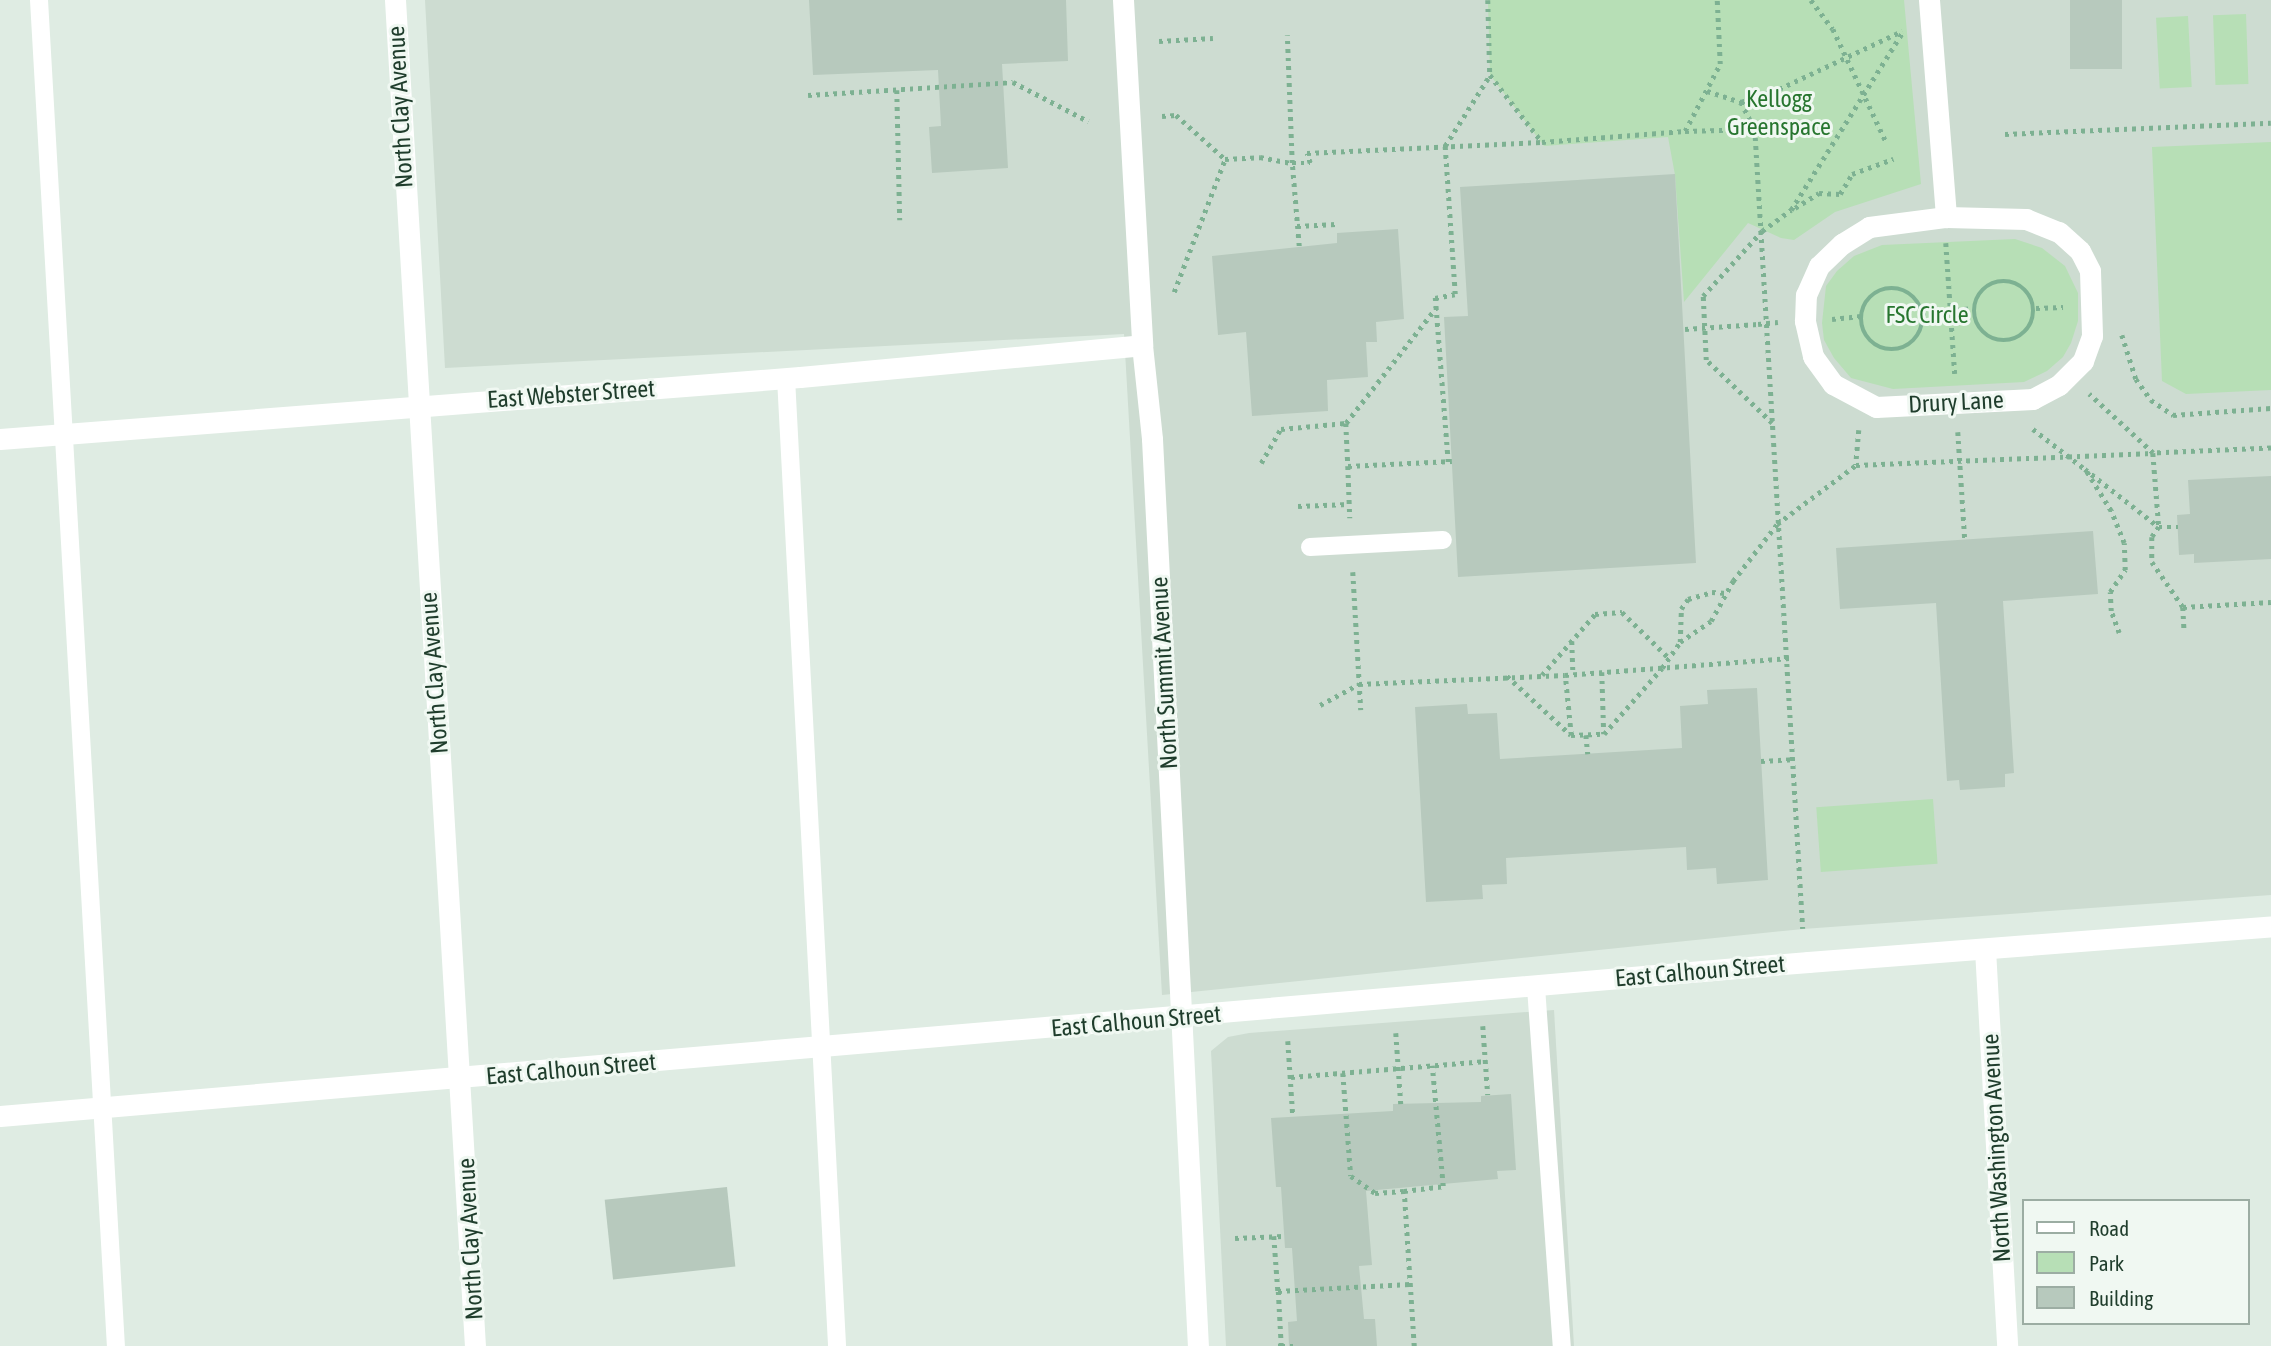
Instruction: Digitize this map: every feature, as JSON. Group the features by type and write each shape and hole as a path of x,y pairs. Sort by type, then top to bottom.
{"street":[{"name":"North Clay Avenue","path":"395,0 417,406 461,1078 475,1346"},
{"name":"North Summit Avenue","path":"1123,0 1142,345 1152,439 1198,1346"},
{"path":"1929,0 1946,217"},
{"name":"Drury Lane","path":"1946,217 2026,219 2059,232 2080,251 2090,271 2092,336 2083,361 2059,385 2033,399 1876,407 1833,384 1812,356 1805,321 1806,295 1819,266 1842,244 1869,228 1946,217"},
{"name":"East Webster Street","path":"0,439 786,378 1142,345"},
{"name":"East Calhoun Street","path":"0,1116 2271,926"},
{"name":"North Washington Avenue","path":"1985,949 2007,1346"}],"lane":[{"path":"38,0 116,1346"},
{"path":"786,378 819,1048 837,1346"},
{"path":"1310,547 1443,540"},
{"path":"1536,987 1562,1346"}],"path":[{"path":"1348,466 1450,462 1436,307 1436,298 1455,294 1446,146 1490,75 1488,0"},
{"path":"1685,131 1720,64 1717,0"},
{"path":"1811,0 1833,29 1886,144"},
{"path":"1707,91 1741,102 1779,89 1881,43 1904,29 1791,210"},
{"path":"1287,35 1292,163 1299,246"},
{"path":"1159,41 1213,38"},
{"path":"1490,75 1542,142"},
{"path":"808,96 1013,82 1087,121"},
{"path":"897,90 900,220"},
{"path":"1741,102 1755,129 1777,524 1789,659 1803,929"},
{"path":"1162,116 1176,115 1225,159 1260,157 1292,163 1310,163 1307,153 1755,129"},
{"path":"2005,134 2271,122"},
{"path":"1174,292 1225,159"},
{"path":"1772,423 1706,360 1703,296 1762,231 1791,210 1819,193 1840,194 1852,174 1894,159"},
{"path":"1297,226 1336,224"},
{"path":"1946,242 1956,385"},
{"path":"1999,281 2019,284 2027,290 2036,308 2029,328 2022,335 2003,341 1985,335 1978,328 1974,308 1981,290 1999,281"},
{"path":"1887,289 1907,292 1915,298 1922,313 1919,335 1903,347 1883,348 1874,344 1862,327 1864,307 1869,298 1887,289"},
{"path":"1361,710 1346,424 1436,307"},
{"path":"1922,313 1974,308"},
{"path":"1685,329 1767,323"},
{"path":"2120,327 2136,379 2151,400 2173,415 2271,408"},
{"path":"2088,393 2153,453 2159,527 2152,537 2152,562 2183,607 2184,629"},
{"path":"1261,463 1281,429 1346,424"},
{"path":"2028,425 2159,527 2178,527"},
{"path":"1856,465 1858,430"},
{"path":"1958,430 1965,539"},
{"path":"1506,676 1571,735 1604,734 1662,668 1680,642 1711,621 1733,580 1777,524 1856,465 2271,448"},
{"path":"2085,469 2111,511 2124,543 2124,570 2110,592 2111,611 2119,633"},
{"path":"1298,506 1349,504"},
{"path":"1680,642 1681,609 1688,599 1712,592 1727,593"},
{"path":"2183,607 2271,602"},
{"path":"1542,675 1595,614 1622,612 1669,658"},
{"path":"1572,640 1573,674"},
{"path":"1320,705 1359,684 1602,673 1789,659"},
{"path":"1602,673 1604,734"},
{"path":"1565,675 1571,735"},
{"path":"1586,735 1588,754"},
{"path":"1761,761 1794,759"},
{"path":"1483,1026 1488,1095"},
{"path":"1396,1033 1401,1104"},
{"path":"1288,1041 1293,1116"},
{"path":"1291,1077 1486,1061"},
{"path":"1343,1073 1351,1176 1375,1193 1404,1191 1443,1186 1432,1065"},
{"path":"1404,1191 1413,1346"},
{"path":"1274,1236 1280,1346 1296,1346"},
{"path":"1235,1238 1284,1236"},
{"path":"1278,1291 1410,1284"}],"shaded area":[{"path":"425,0 2271,0 2271,895 1803,929 1162,995 1124,334 445,368"},
{"path":"1554,1010 1574,1346 1226,1346 1211,1051 1228,1037 1249,1033"}],"green space":[{"name":"Kellogg Greenspace","path":"1488,0 1904,0 1921,184 1835,212 1794,240 1781,238 1748,223 1684,302 1675,175 1668,137 1544,146 1490,75"},
{"path":"2246,14 2248,84 2215,85 2213,15"},
{"path":"2188,16 2192,87 2160,89 2156,18"},
{"path":"2271,142 2271,390 2186,394 2162,381 2152,147"},
{"name":"FSC Circle","path":"2015,239 2042,248 2065,266 2078,293 2078,321 2071,343 2063,357 2047,371 2024,382 1893,389 1851,378 1834,358 1824,340 1822,323 1826,286 1837,271 1854,256 1882,245"},
{"path":"1933,799 1938,864 1821,872 1816,807"}],"building":[{"path":"809,0 1066,0 1068,61 1002,64 1008,168 932,173 929,127 941,126 938,70 813,75"},
{"path":"2070,0 2122,0 2122,69 2070,69"},
{"path":"1675,174 1696,563 1458,577 1444,317 1468,316 1460,187"},
{"path":"1398,229 1404,319 1376,322 1377,342 1366,342 1368,377 1327,380 1328,411 1252,416 1246,332 1218,335 1212,256 1337,243 1337,233"},
{"path":"2271,476 2271,559 2194,563 2194,554 2179,555 2177,515 2190,514 2188,480"},
{"path":"2093,531 2098,594 2003,601 2014,773 2005,774 2005,787 1960,790 1959,780 1947,781 1936,603 1840,609 1836,548"},
{"path":"1757,688 1768,880 1717,884 1716,868 1687,870 1686,847 1506,858 1507,884 1482,885 1483,899 1426,902 1415,707 1467,704 1468,714 1497,713 1500,759 1682,748 1680,706 1708,704 1707,690"},
{"path":"1511,1094 1516,1170 1497,1171 1498,1179 1366,1191 1372,1265 1359,1266 1364,1319 1375,1319 1377,1346 1289,1346 1288,1322 1297,1321 1292,1248 1285,1248 1281,1187 1276,1187 1271,1118 1393,1111 1393,1104 1481,1102 1481,1096"},
{"path":"727,1187 735,1267 613,1279 605,1200"}]}
